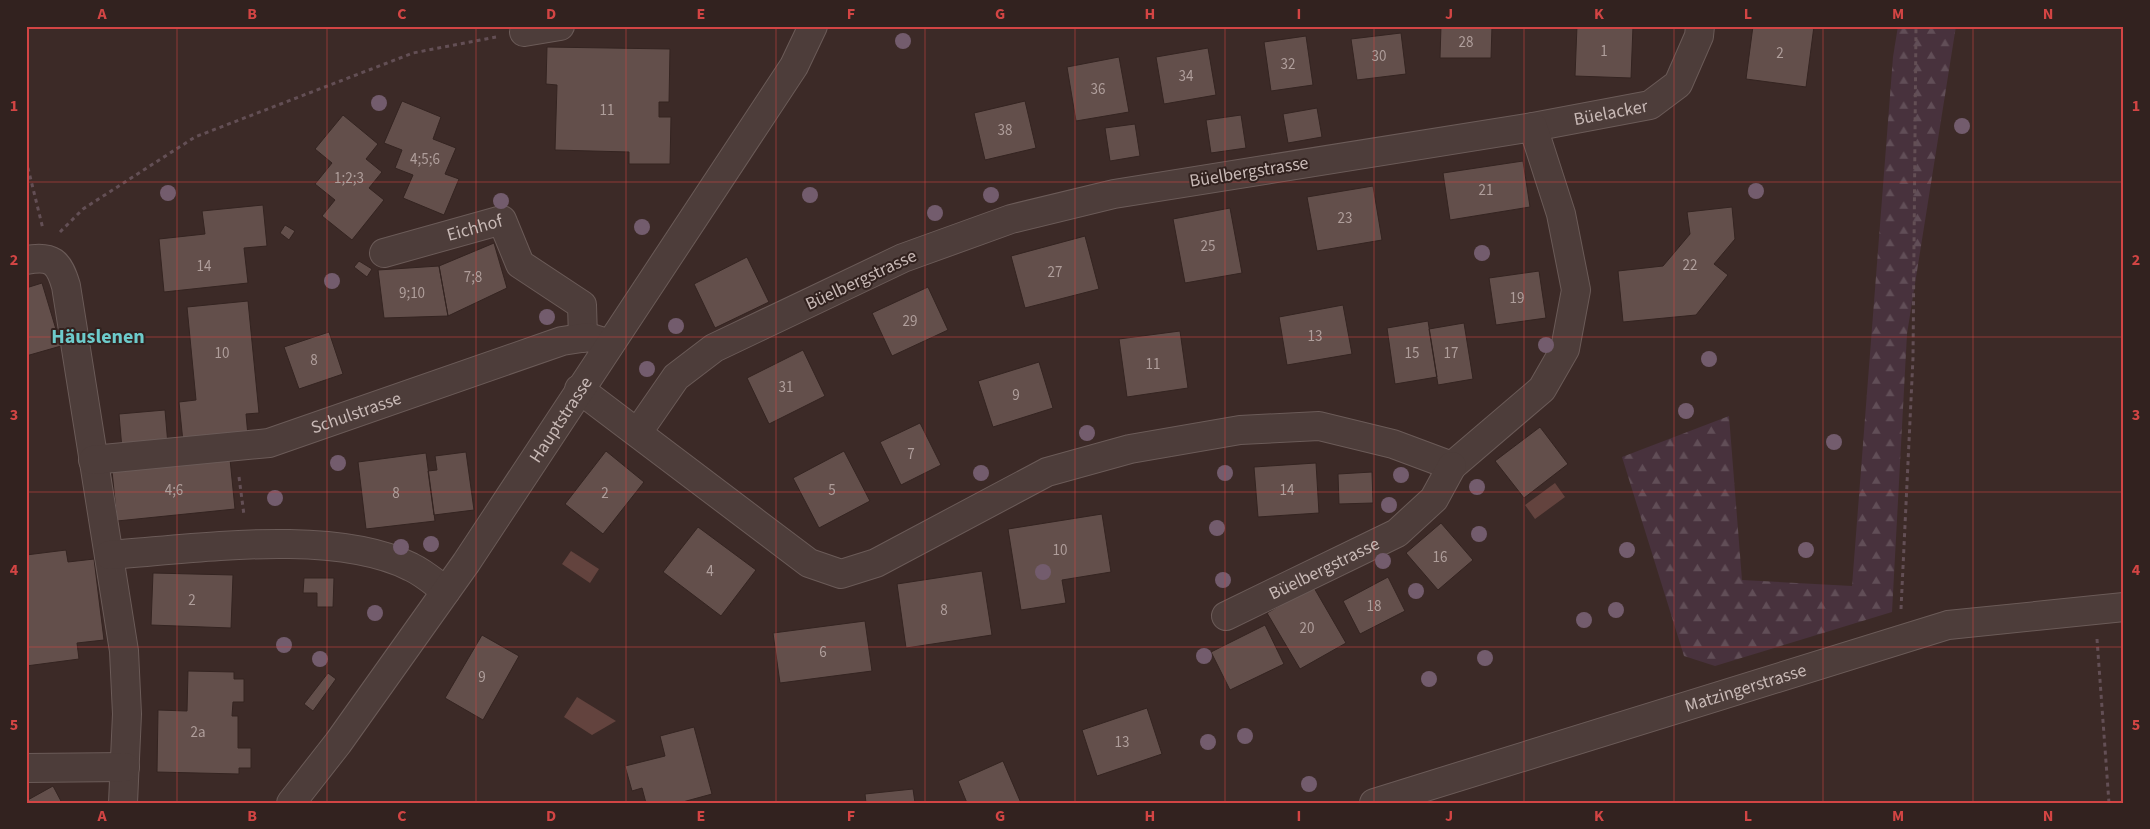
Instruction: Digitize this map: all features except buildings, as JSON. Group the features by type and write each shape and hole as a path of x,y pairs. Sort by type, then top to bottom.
{"street":[{"path":"524,32 560,26"},
{"name":"Hauptstrasse","path":"291,803 338,743 446,591 794,66 813,26"},
{"name":"Büelacker","path":"1533,127 1650,105 1678,84 1699,36 1700,26"},
{"name":"Büelbergstrasse","path":"638,432 676,377 714,348 903,258 1011,219 1114,194 1533,127 1560,214 1576,290 1565,349 1542,389 1452,466 1434,500 1396,534 1226,616"},
{"name":"Eichhof","path":"384,253 502,220 520,264 582,306 583,338"},
{"path":"40,255 60,267 66,286 124,650 127,682 122,803"},
{"name":"Schulstrasse","path":"93,460 269,443 562,340 588,337 610,344"},
{"path":"579,389 809,563 841,574 876,563 1047,472 1148,446 1240,430 1319,426 1393,444 1452,466"},
{"path":"109,555 253,546 337,546 368,552 411,567 446,591"},
{"name":"Matzingerstrasse","path":"1374,803 1948,626 2124,607"},
{"path":"26,768 124,767"}],"path":[{"path":"1898,640 1903,596 1913,358 1916,26"},
{"path":"40,255 84,209 195,137 413,54 524,32"},
{"path":"26,160 40,255"},
{"path":"236,446 245,520 253,546"},
{"path":"2095,610 2109,803"}],"green space":[{"path":"1898,26 1956,26 1907,334 1892,612 1715,666 1684,656 1622,457 1729,416 1742,580 1852,586 1893,57"}],"shaded area":[{"path":"1555,483 1565,497 1535,519 1525,505"},
{"path":"571,551 599,569 590,583 562,564"},
{"path":"577,697 616,721 592,735 564,717"}],"district":[{"name":"Häuslenen","path":"98,337"}]}
